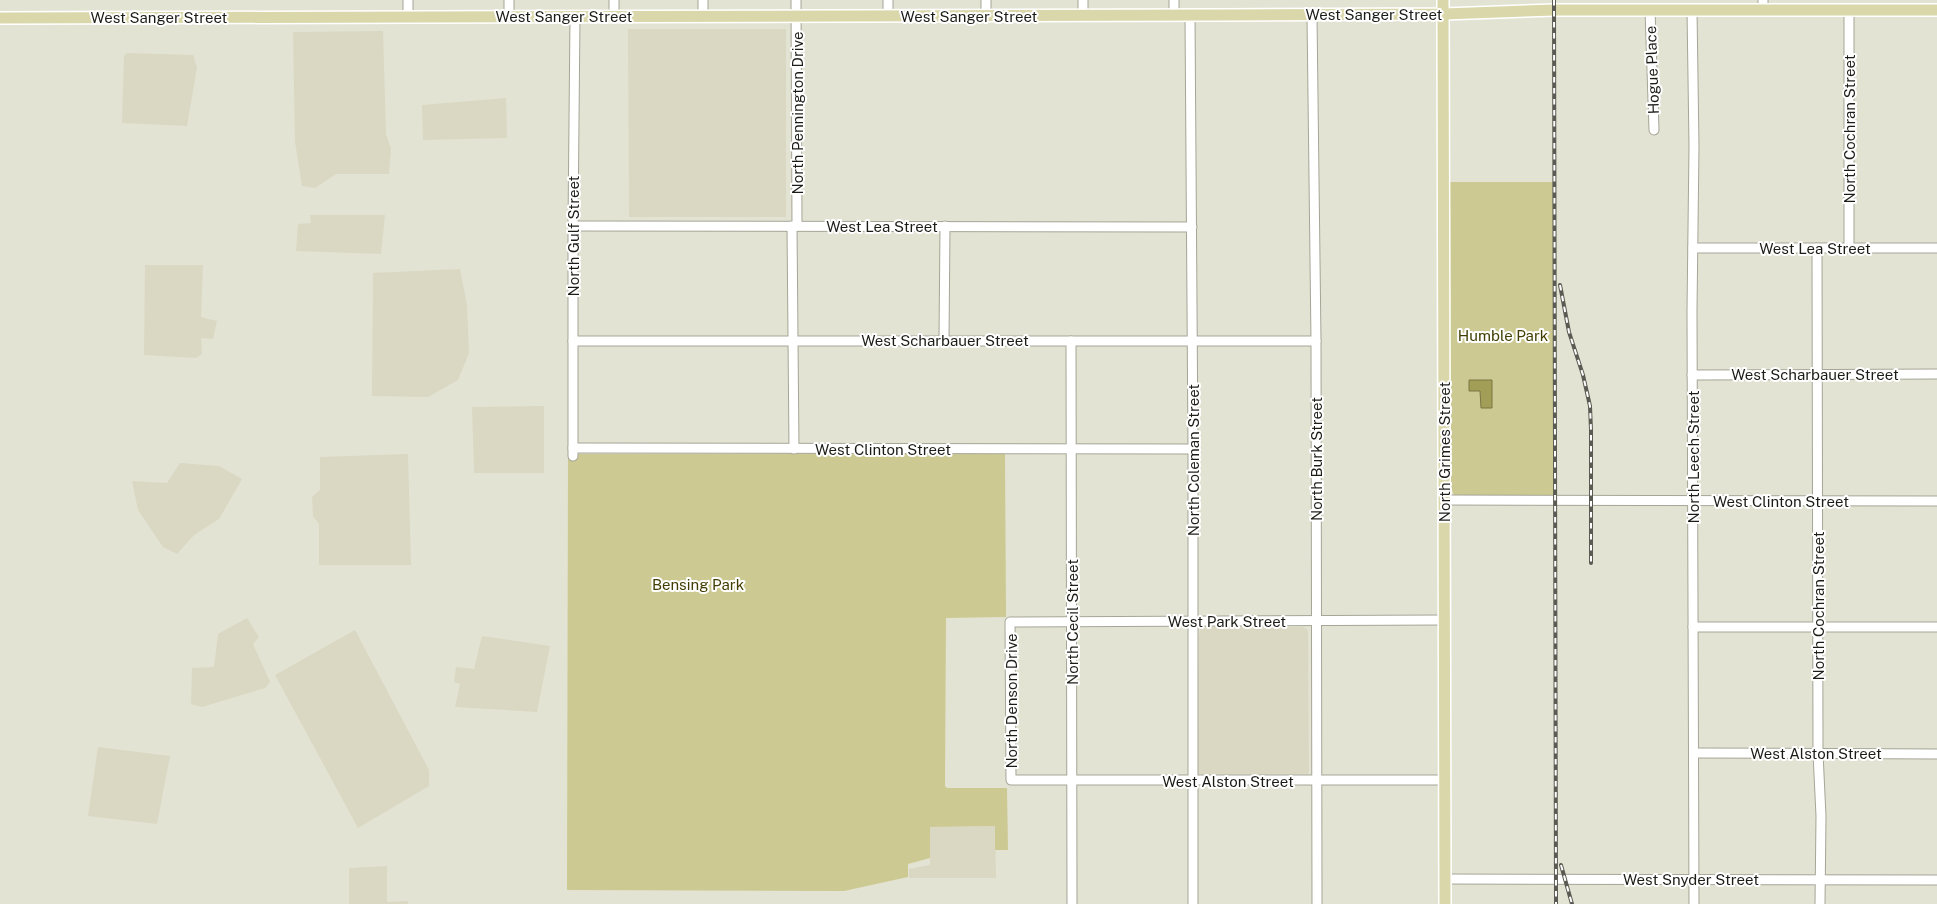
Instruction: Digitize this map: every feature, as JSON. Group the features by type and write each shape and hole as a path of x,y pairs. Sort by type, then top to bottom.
{"main road":[{"name":"North Grimes Street","path":"1444,0 1445,904"},
{"name":"West Sanger Street","path":"0,18 1190,16 1444,14 1554,10 1692,10 1763,5 1849,10 1874,5 1937,10"}],"street":[{"path":"408,0 408,16"},
{"path":"509,0 509,16"},
{"path":"614,0 614,16"},
{"path":"703,0 703,16"},
{"name":"North Pennington Drive","path":"794,449 796,0"},
{"path":"888,0 888,16"},
{"path":"986,0 986,16"},
{"path":"1083,0 1083,15"},
{"path":"1174,0 1174,15"},
{"name":"Hogue Place","path":"1650,10 1654,130"},
{"name":"North Leech Street","path":"1692,10 1694,146 1692,248 1694,904"},
{"name":"North Cochran Street","path":"1849,10 1849,248"},
{"name":"North Burk Street","path":"1312,15 1316,341 1317,904"},
{"name":"North Gulf Street","path":"573,452 575,16"},
{"name":"North Coleman Street","path":"1190,16 1193,341 1194,904"},
{"name":"West Lea Street","path":"573,226 1192,227"},
{"path":"944,340 945,226"},
{"name":"West Lea Street","path":"1692,248 1937,248"},
{"name":"North Cochran Street","path":"1817,248 1816,374 1818,753 1821,816 1820,904"},
{"name":"West Scharbauer Street","path":"573,341 1316,341"},
{"name":"North Cecil Street","path":"1071,341 1072,904"},
{"name":"West Scharbauer Street","path":"1692,375 1937,374"},
{"name":"West Clinton Street","path":"573,452 794,449 1193,449"},
{"name":"West Clinton Street","path":"1444,500 1937,501"},
{"name":"West Park Street","path":"1010,622 1445,620"},
{"name":"North Denson Drive","path":"1010,622 1011,780"},
{"path":"1693,627 1937,627"},
{"name":"West Alston Street","path":"1694,753 1937,754"},
{"name":"West Alston Street","path":"1011,780 1444,780"},
{"name":"West Snyder Street","path":"1445,879 1937,880"}],"shaded area":[{"path":"628,29 786,29 786,217 629,217"},
{"path":"383,31 386,134 391,149 389,174 336,174 315,188 302,186 295,142 293,32"},
{"path":"127,53 193,55 197,67 187,126 122,123 124,56"},
{"path":"506,98 507,138 423,140 422,105"},
{"path":"310,215 385,215 381,254 296,251 298,224 311,223"},
{"path":"145,265 203,265 201,317 217,321 213,339 201,338 202,354 196,358 144,355"},
{"path":"460,269 467,305 469,353 458,380 428,397 372,396 373,273"},
{"path":"1469,380 1492,380 1492,408 1481,408 1480,391 1469,391"},
{"path":"544,406 544,473 474,473 472,407"},
{"path":"408,454 411,565 319,565 319,524 313,516 312,497 320,490 320,457"},
{"path":"180,463 219,466 242,479 219,519 194,535 177,554 163,547 138,510 132,481 167,483"},
{"path":"247,618 259,637 253,644 270,682 265,688 202,707 191,704 192,668 214,667 218,634"},
{"path":"1204,627 1303,627 1307,629 1308,774 1198,774 1199,635 1200,629"},
{"path":"355,630 429,770 429,786 358,828 275,675"},
{"path":"482,636 550,646 537,712 455,707 460,684 454,682 456,667 474,669"},
{"path":"98,747 170,756 157,824 88,816"},
{"path":"995,826 996,878 909,878 909,869 930,865 930,827"},
{"path":"387,866 387,902 408,901 408,904 349,904 349,868"}],"green space":[{"name":"Humble Park","path":"1450,182 1554,182 1555,496 1460,496 1454,495 1451,488"},
{"name":"Bensing Park","path":"568,454 1005,454 1006,617 946,618 945,786 947,788 1007,788 1008,850 995,850 995,826 930,827 930,858 908,864 908,877 844,891 567,890"}],"railway":[{"path":"1554,0 1556,904"},
{"path":"1560,285 1569,332 1583,375 1590,406 1591,563"},
{"path":"1561,865 1572,904"}]}
